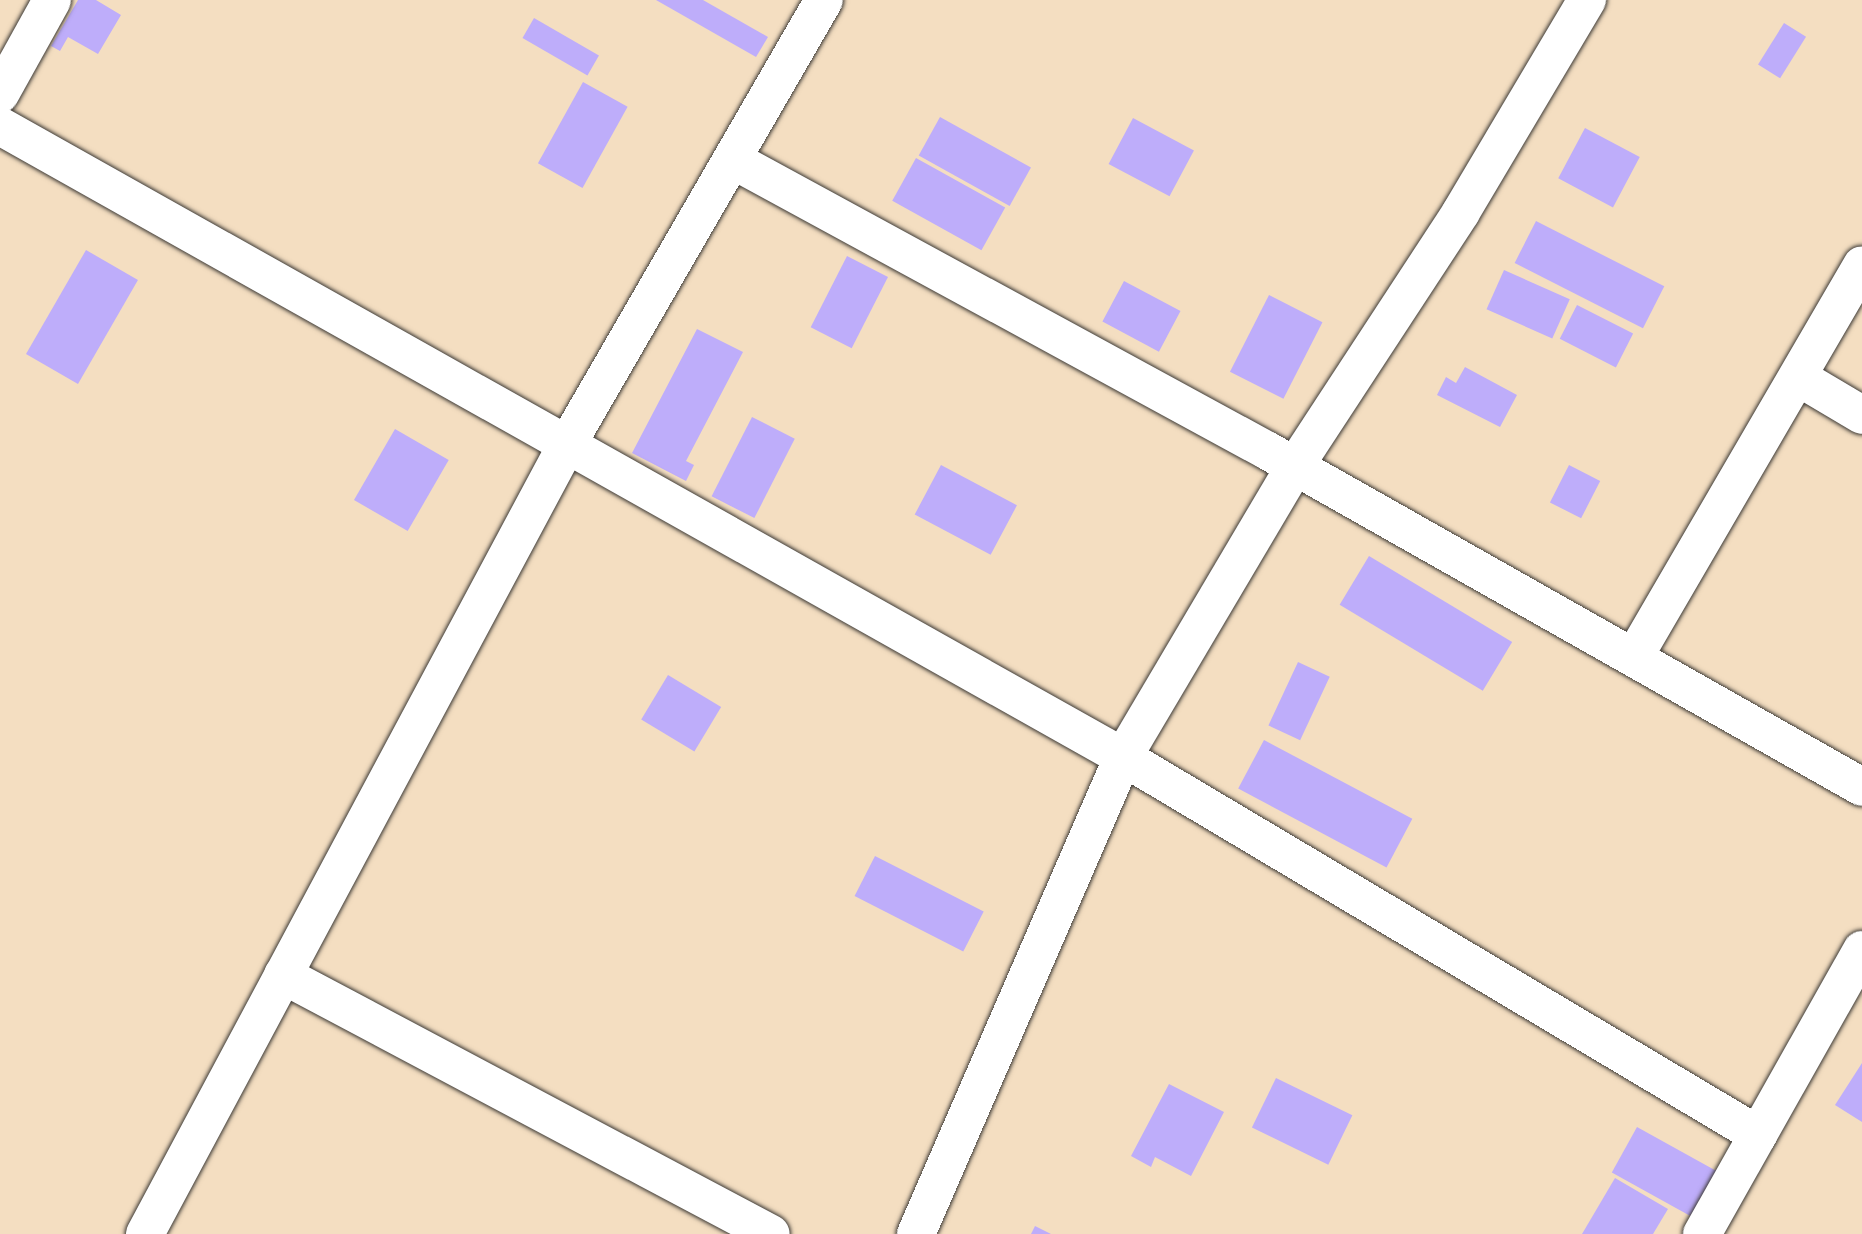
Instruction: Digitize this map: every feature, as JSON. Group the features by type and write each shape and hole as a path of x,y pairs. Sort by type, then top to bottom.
{"street":[{"path":"0,94 52,0"},
{"path":"145,1234 565,448 735,161 824,0"},
{"path":"916,1234 1123,757 1295,466 1461,212 1587,0"},
{"path":"0,126 565,448 1123,757 1758,1135"},
{"path":"735,161 1295,466 1862,787"},
{"path":"1634,657 1862,265"},
{"path":"1798,377 1862,415"},
{"path":"1702,1234 1862,950"},
{"path":"283,975 771,1234"}],"building":[{"path":"78,0 96,0 121,15 98,54 68,37 60,51 51,46"},
{"path":"656,0 703,0 768,37 756,57"},
{"path":"534,18 599,56 587,75 522,38"},
{"path":"1784,23 1806,37 1780,78 1758,65"},
{"path":"583,82 628,107 583,188 538,163"},
{"path":"940,117 1031,167 1010,206 919,155"},
{"path":"1133,118 1194,150 1170,196 1109,164"},
{"path":"1585,128 1640,157 1613,207 1558,178"},
{"path":"916,158 1005,207 981,250 892,201"},
{"path":"1536,221 1664,286 1643,328 1515,263"},
{"path":"86,250 138,280 78,384 26,354"},
{"path":"847,256 888,277 852,348 811,327"},
{"path":"1504,270 1570,299 1552,339 1487,309"},
{"path":"1124,281 1181,311 1159,352 1102,322"},
{"path":"1269,295 1322,322 1283,399 1230,372"},
{"path":"1577,305 1633,334 1616,367 1560,339"},
{"path":"697,329 743,352 686,461 694,465 686,481 632,453"},
{"path":"1465,367 1517,395 1500,427 1437,395 1446,377 1456,383"},
{"path":"752,417 795,439 754,518 712,496"},
{"path":"395,429 449,460 408,531 354,500"},
{"path":"941,465 1017,505 991,555 915,514"},
{"path":"1569,465 1600,481 1581,518 1550,502"},
{"path":"1369,556 1512,642 1483,691 1340,605"},
{"path":"1298,662 1330,677 1300,740 1268,725"},
{"path":"668,675 721,707 694,752 641,720"},
{"path":"1264,740 1412,819 1387,867 1238,789"},
{"path":"875,856 984,911 963,951 855,896"},
{"path":"1862,1063 1862,1122 1835,1105"},
{"path":"1276,1078 1352,1115 1328,1165 1252,1127"},
{"path":"1169,1084 1224,1112 1191,1176 1155,1157 1151,1167 1131,1156"},
{"path":"1637,1127 1721,1174 1696,1219 1612,1172"},
{"path":"1615,1178 1668,1209 1653,1234 1582,1234"},
{"path":"1035,1226 1051,1234 1031,1234"}]}
